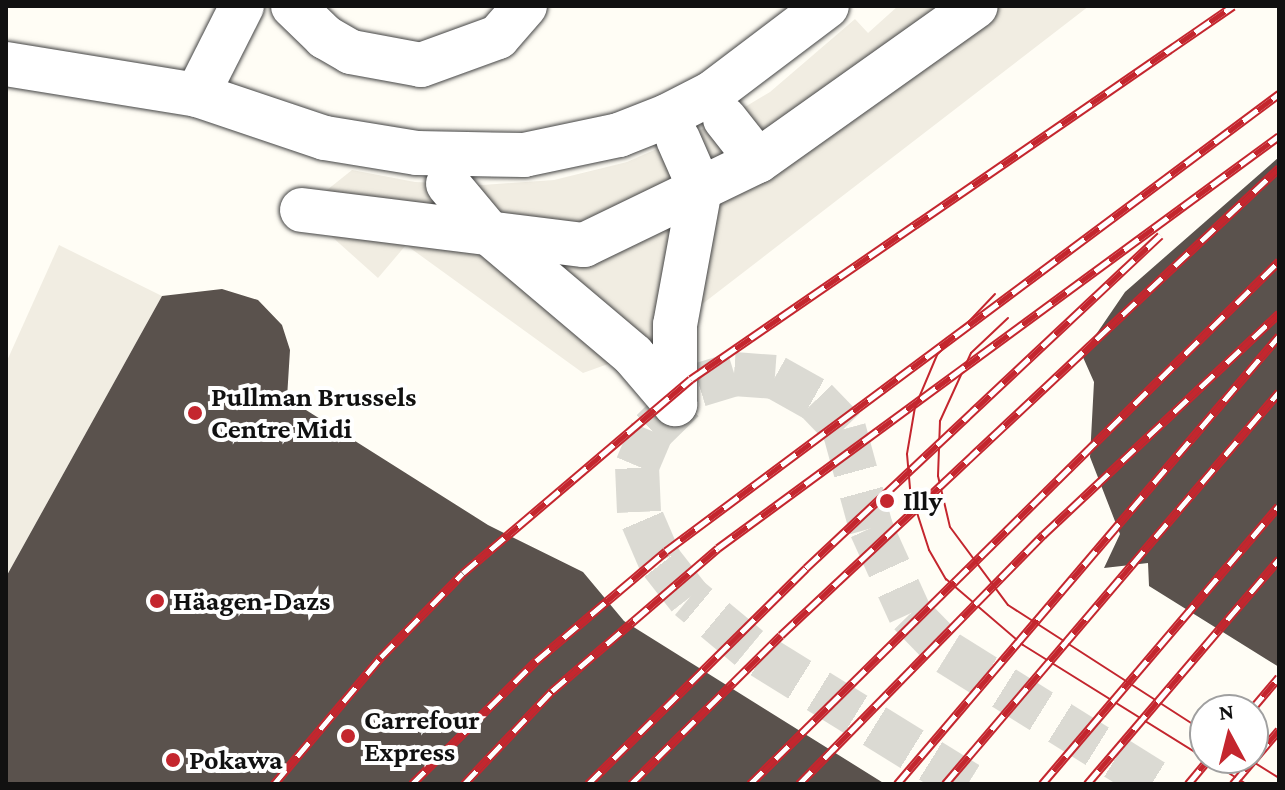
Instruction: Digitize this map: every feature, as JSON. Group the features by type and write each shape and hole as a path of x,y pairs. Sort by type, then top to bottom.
{"street":[{"path":"197,95 242,6"},
{"path":"293,6 351,52 421,65 498,37 525,6"},
{"path":"6,64 197,95 325,138 417,153 524,155 619,135 667,116 712,93 827,6"},
{"path":"302,210 435,246 490,234 584,245 758,161 976,6"},
{"path":"725,119 758,161"},
{"path":"435,246 431,183 633,355 675,404 675,325 700,189 678,139"}],"shaded area":[{"path":"898,6 1089,6 675,325 633,355 583,373 406,245 378,278 302,210 352,170 415,182 483,185 554,180 627,162 725,119 770,92 855,19 868,33"},
{"path":"59,245 162,296 6,577 6,363"}],"building":[{"path":"1279,157 1279,667 1149,586 1148,563 1104,568 1120,534 1090,457 1094,382 1082,355 1125,292"},
{"path":"222,289 258,300 282,325 290,350 287,398 488,525 583,572 624,621 885,784 6,784 6,577 162,296"}],"tunnel":[{"path":"968,784 749,648 689,598 660,561 639,512 637,466 652,431 699,385 734,374 775,377 816,400 844,429 871,528 910,614 948,653 1158,784"}],"tram line":[{"path":"995,294 937,355 915,407 907,454 910,491 929,550 946,579 1023,645 1246,784"},
{"path":"1008,318 971,353 940,421 938,476 950,527 1008,605 1189,722"},
{"path":"1269,772 1279,778"}],"railway":[{"path":"274,784 381,657 463,573 691,379 1233,6"},
{"path":"412,784 536,661 666,551 1279,94"},
{"path":"464,784 552,691 718,548 1279,136"},
{"path":"631,784 781,635 1279,168"},
{"path":"588,784 806,568 1160,235"},
{"path":"750,784 1279,261"},
{"path":"799,784 1043,535 1279,313"},
{"path":"897,784 1279,336"},
{"path":"945,784 1279,392"},
{"path":"1042,784 1279,506"},
{"path":"1087,784 1279,559"},
{"path":"1265,694 1279,677"},
{"path":"1233,784 1279,730"},
{"path":"1188,784 1196,774"}],"place":[{"name":"Pullman Brussels Centre Midi","path":"195,413"},
{"name":"Illy","path":"887,501"},
{"name":"Häagen-Dazs","path":"157,601"},
{"name":"Carrefour Express","path":"348,736"},
{"name":"Pokawa","path":"173,760"}]}
